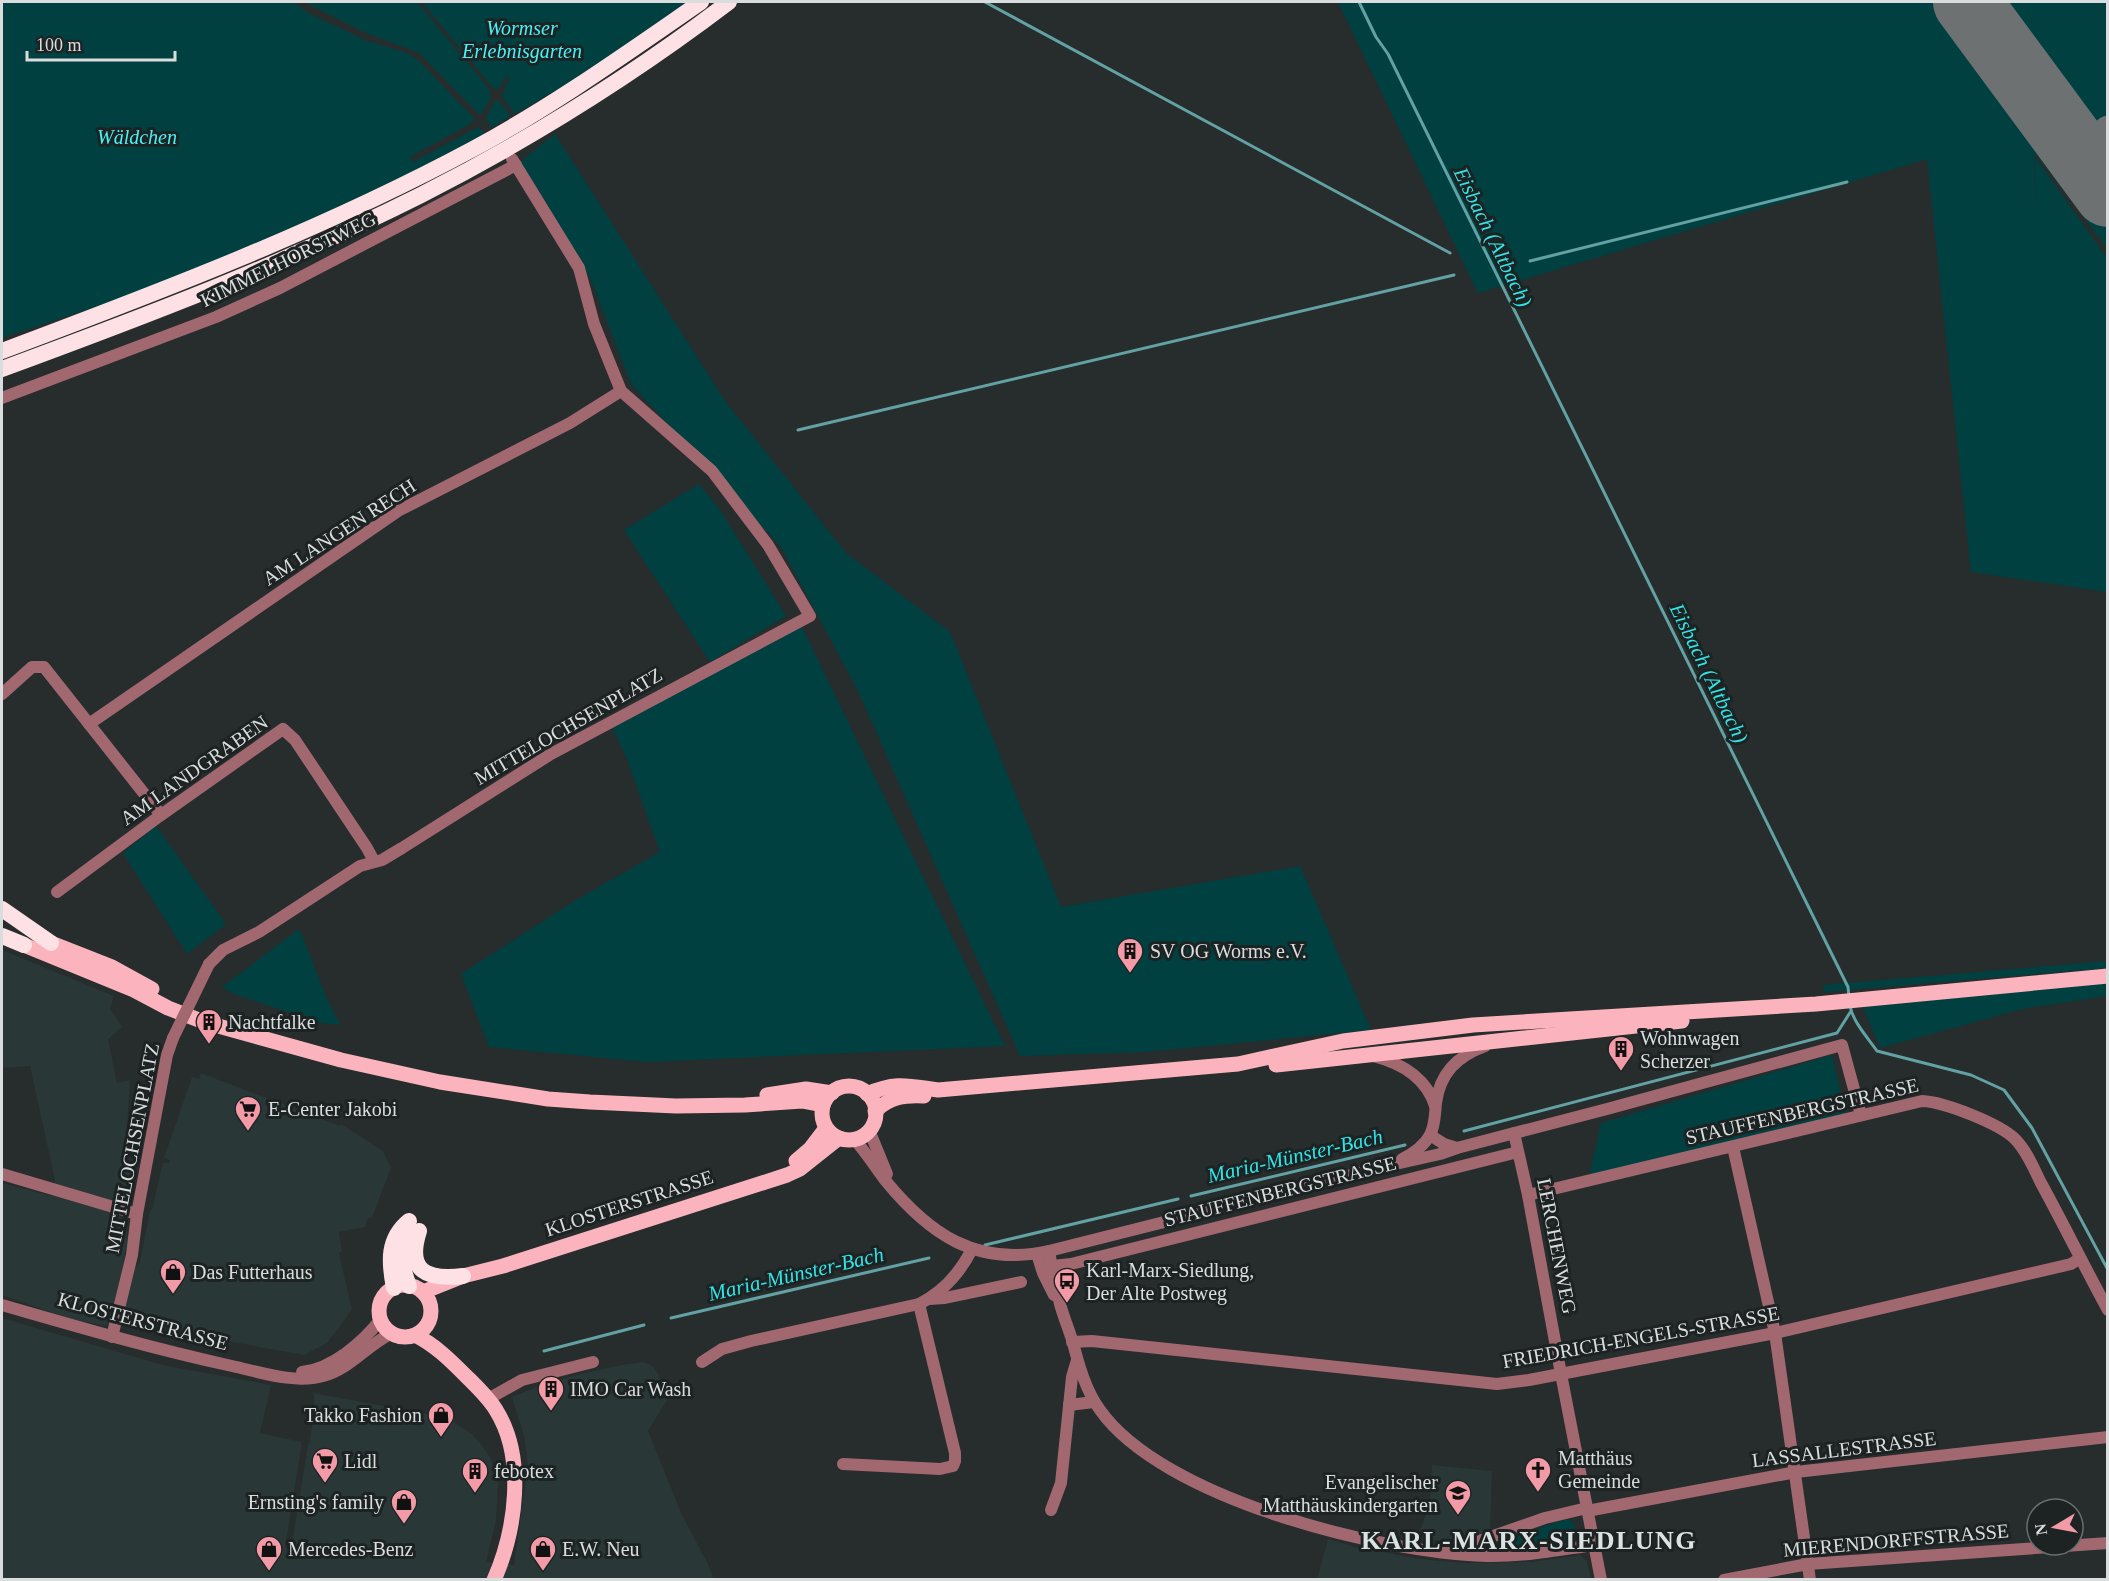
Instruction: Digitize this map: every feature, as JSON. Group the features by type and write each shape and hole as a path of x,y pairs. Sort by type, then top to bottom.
{"highway":[{"path":"2,351 234,262 356,207 473,149 597,74 701,2"},
{"path":"2,369 130,322 223,284 420,196 564,114 640,66 729,2"},
{"path":"2,909 51,943"},
{"path":"2,922 51,943"},
{"path":"2,936 24,945"},
{"path":"409,1289 402,1258 414,1226 417,1263 421,1269 433,1277 463,1276"}],"main road":[{"path":"51,943 124,973 177,1003 325,1047 450,1076 547,1090 646,1097 727,1098 806,1089 828,1099"},
{"path":"24,945 204,1022 341,1060 420,1078 548,1099 590,1102 745,1106 828,1099"},
{"path":"867,1094 889,1086 904,1085 938,1090 1142,1075 1238,1064 1343,1041 1473,1025 1816,1004 2108,976"},
{"path":"875,1111 885,1102 899,1096 924,1096 1366,1055 1774,1011 1816,1004"},
{"path":"847,1139 826,1128 822,1114 828,1099 840,1088 852,1086 867,1094 873,1102 875,1111 873,1124 869,1131"},
{"name":"KLOSTERSTRASSE","path":"768,1181 805,1153 826,1128"},
{"name":"KLOSTERSTRASSE","path":"381,1319 382,1301 387,1294 503,1266 768,1181 800,1169 847,1139 869,1131"},
{"name":"KLOSTERSTRASSE","path":"415,1335 425,1328 430,1315 447,1294 503,1266"},
{"path":"409,1289 430,1315 456,1366"},
{"path":"381,1319 392,1333 401,1337 415,1335 431,1343 488,1399 500,1417 507,1434 514,1478 512,1513 503,1558 494,1580"}],"street":[{"name":"MITTELOCHSENPLATZ","path":"112,1337 132,1255 137,1214 167,1055 209,964 223,950 271,925 360,866 382,860 552,754 810,616 768,545 712,471 621,391 594,324 579,268 514,162"},
{"name":"KIMMELHORSTWEG","path":"2,398 216,316 280,288 514,162"},
{"name":"AM LANGEN RECH","path":"89,724 398,511 570,423 621,391"},
{"path":"2,694 32,667 44,667 161,814"},
{"name":"AM LANDGRABEN","path":"57,892 161,814 283,729 295,740 374,861"},
{"path":"1391,1164 1414,1152 1430,1134 1439,1085 1450,1068 1474,1050 1497,1041"},
{"path":"847,1139 906,1204 932,1228 972,1249 1008,1256 1043,1253 1391,1164 1440,1154 1842,1045 1861,1115"},
{"path":"1366,1055 1386,1059 1412,1072 1428,1090 1435,1108"},
{"name":"STAUFFENBERGSTRASSE","path":"1528,1195 1922,1101 1934,1102 2001,1129 2015,1139 2025,1152 2079,1258"},
{"path":"869,1131 895,1191"},
{"name":"LERCHENWEG","path":"1514,1133 1528,1195 1601,1580"},
{"path":"1430,1134 1444,1144 1457,1148"},
{"path":"1733,1147 1775,1333 1810,1580"},
{"name":"STAUFFENBERGSTRASSE","path":"1052,1266 1071,1264 1518,1152"},
{"path":"2,1174 137,1214"},
{"path":"924,1302 952,1278 972,1249"},
{"path":"1043,1253 1052,1266 1077,1360 1094,1402 1114,1427 1144,1453 1190,1480 1244,1503 1329,1531 1395,1545 1472,1555 1507,1556 1594,1545"},
{"path":"1043,1253 1044,1276 1061,1306"},
{"path":"2079,1258 2108,1310"},
{"name":"FRIEDRICH-ENGELS-STRASSE","path":"1072,1342 1092,1341 1497,1384 1775,1333 2071,1264 2079,1258"},
{"path":"702,1362 722,1350 751,1341 1022,1282"},
{"path":"843,1464 940,1469 953,1466 956,1461 924,1302"},
{"name":"KLOSTERSTRASSE","path":"2,1305 112,1337 200,1359 287,1377 320,1377 330,1374 353,1361 378,1340 392,1333"},
{"name":"KLOSTERSTRASSE","path":"274,1375 306,1372 326,1365 372,1331 381,1319"},
{"path":"1052,1510 1061,1483 1072,1377 1077,1360"},
{"path":"488,1399 522,1380 593,1362"},
{"path":"1069,1405 1094,1402"},
{"name":"LASSALLESTRASSE","path":"1446,1552 1545,1518 1796,1472 2108,1437"},
{"name":"MIERENDORFFSTRASSE","path":"1724,1580 1808,1564 2108,1543"}],"shaded area":[{"path":"2,950 114,996 110,1009 122,1027 108,1039 117,1083 130,1080 125,1160 133,1164 130,1192 127,1200 121,1204 119,1221 127,1232 128,1239 111,1322 105,1326 70,1319 2,1295 2,1183 52,1196 55,1180 30,1066 2,1068"},
{"path":"201,1073 340,1126 341,1124 383,1151 391,1168 372,1218 368,1218 365,1227 339,1232 342,1252 339,1253 352,1310 327,1343 304,1355 123,1322 132,1269 140,1262 150,1210 152,1210 163,1162 169,1163 170,1160 164,1158 192,1077 199,1079"},
{"path":"2,1318 163,1365 271,1385 260,1433 302,1442 285,1548 291,1549 314,1413 314,1393 449,1419 472,1434 481,1444 491,1459 498,1484 496,1521 486,1562 514,1565 528,1466 524,1436 512,1397 576,1375 622,1365 643,1362 650,1364 660,1378 667,1400 648,1431 682,1515 714,1579 2,1579"},
{"name":"Evangelischer Matthäuskindergarten","path":"1432,1465 1492,1471 1490,1531 1452,1540 1417,1540 1430,1501"},
{"path":"1328,1539 1355,1547 1420,1559 1465,1563 1532,1562 1580,1555 1587,1561 1591,1579 1317,1579"}],"green space":[{"name":"Wäldchen","path":"2,2 294,2 308,13 367,41 404,52 417,59 474,118 473,122 410,157 413,162 478,127 486,134 401,178 226,258 101,305 2,338"},
{"path":"304,2 417,2 489,89 491,98 479,114 419,53 364,32"},
{"name":"Wormser Erlebnisgarten","path":"422,2 690,2 598,66 515,114 502,96 510,77 506,76 499,89 492,87"},
{"path":"1338,2 2107,2 2107,248 1975,74 2034,152 2036,220 2035,157 2107,258 2107,592 1971,572 1927,159 1478,293"},
{"path":"495,101 499,101 511,116 491,128 486,118"},
{"path":"555,134 725,401 846,553 950,632 1061,907 1300,866 1371,1030 1145,1052 1020,1056 858,691 781,547 631,384 591,280 565,235 516,165"},
{"path":"699,484 720,510 786,616 710,662 624,530"},
{"path":"801,625 1005,1046 647,1062 489,1047 461,974 576,900 660,852 626,757 611,725"},
{"path":"156,826 226,924 187,954 123,853"},
{"path":"299,929 341,1025 321,1023 234,994 222,987"},
{"path":"2107,961 2107,968 1824,992 1823,985"},
{"path":"2107,983 2107,996 2022,1009 1880,1048 1863,1007"},
{"path":"1832,1055 1846,1115 1589,1177 1601,1123"},
{"path":"1563,1520 1570,1520 1576,1527 1576,1536 1570,1542 1505,1550 1500,1550 1497,1546 1498,1542"}],"waterway":[{"path":"985,2 1450,253"},
{"name":"Eisbach (Altbach)","path":"1359,2 1376,37 1388,54 1848,987 1849,997"},
{"path":"1530,261 1847,182"},
{"path":"798,430 1454,275"},
{"name":"Eisbach (Altbach)","path":"1850,1006 1857,1024 1877,1051 1971,1075 2004,1090 2032,1128 2108,1270"},
{"name":"Maria-Münster-Bach","path":"1464,1131 1837,1033 1851,1011"},
{"name":"Maria-Münster-Bach","path":"1191,1196 1405,1145"},
{"name":"Maria-Münster-Bach","path":"985,1245 1178,1199"},
{"name":"Maria-Münster-Bach","path":"671,1318 929,1258"},
{"name":"Maria-Münster-Bach","path":"544,1351 644,1325"}],"taxiway":[{"path":"2078,152 2108,129"}],"runway":[{"path":"1967,2 2108,193"}],"place":[{"name":"SV OG Worms e.V.","path":"1130,974"},
{"name":"Nachtfalke","path":"209,1045"},
{"name":"Wohnwagen Scherzer","path":"1621,1072"},
{"name":"E-Center Jakobi","path":"248,1132"},
{"name":"Das Futterhaus","path":"173,1295"},
{"name":"Karl-Marx-Siedlung, Der Alte Postweg","path":"1067,1304"},
{"name":"IMO Car Wash","path":"551,1412"},
{"name":"Takko Fashion","path":"441,1438"},
{"name":"Lidl","path":"325,1484"},
{"name":"Matthäus Gemeinde","path":"1538,1493"},
{"name":"febotex","path":"475,1494"},
{"name":"Evangelischer Matthäuskindergarten","path":"1458,1516"},
{"name":"Ernsting's family","path":"404,1525"},
{"name":"Mercedes-Benz","path":"269,1572"},
{"name":"E.W. Neu","path":"543,1572"}],"district":[{"name":"KARL-MARX-SIEDLUNG","path":"1529,1540"}]}
